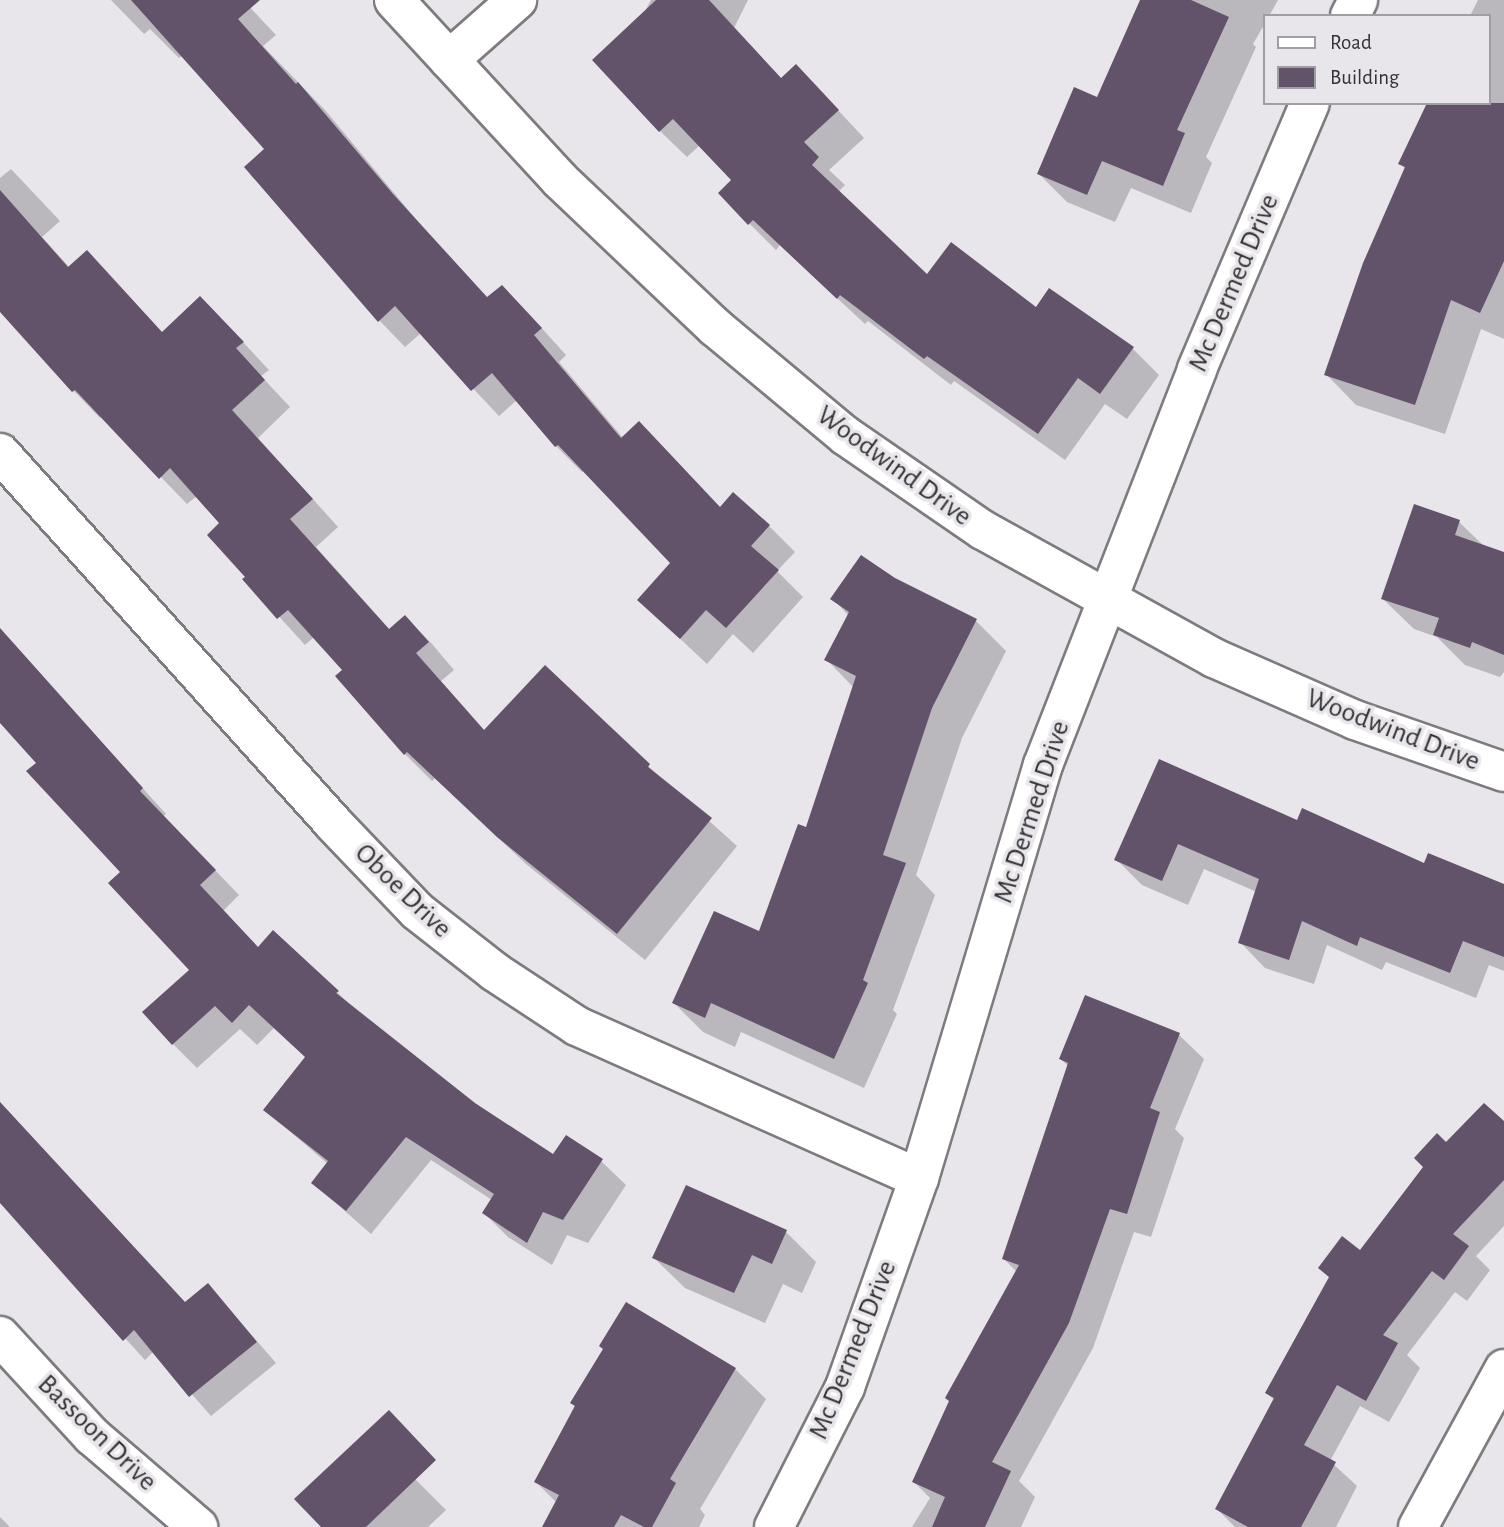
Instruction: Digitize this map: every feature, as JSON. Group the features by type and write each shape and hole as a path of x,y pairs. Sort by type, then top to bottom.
{"street":[{"name":"Woodwind Drive","path":"394,0 560,180 686,300 846,436 982,530 1214,658 1343,715 1504,772"},
{"path":"449,60 517,0"},
{"name":"Mc Dermed Drive","path":"774,1527 845,1387 919,1178 1043,765 1197,369 1309,105"},
{"name":"Oboe Drive","path":"0,453 332,822 418,911 495,972 577,1026 919,1178"},
{"name":"Bassoon Drive","path":"0,1336 92,1436 198,1527"},
{"path":"1418,1527 1504,1369"}],"building":[{"path":"131,0 260,0 238,19 296,84 298,82 393,194 487,297 502,285 542,328 534,335 621,438 639,421 720,507 733,492 770,525 751,546 779,570 726,628 706,610 680,639 637,600 670,563 558,445 555,447 492,373 471,391 395,306 378,322 244,167 264,149"},
{"path":"656,0 709,0 781,78 796,64 839,110 804,142 819,157 812,165 927,274 951,242 1036,307 1049,288 1134,347 1100,394 1078,378 1038,434 927,356 924,359 840,295 837,299 753,220 748,225 718,193 731,180 673,119 659,132 592,60"},
{"path":"1140,0 1191,0 1229,17 1177,130 1185,133 1163,186 1102,161 1087,195 1037,174 1074,87 1097,97"},
{"path":"1504,103 1504,261 1480,313 1451,300 1415,405 1324,375 1363,263 1405,167 1398,164 1426,105"},
{"path":"0,190 68,267 87,250 162,332 200,296 244,342 236,348 265,380 232,410 313,499 290,519 389,629 405,615 429,642 416,653 484,730 545,665 650,764 648,767 712,818 617,934 497,837 407,752 404,755 335,676 342,670 288,610 277,619 242,579 245,577 207,535 219,523 170,468 159,479 75,390 72,392 0,312"},
{"path":"1414,504 1460,520 1455,535 1504,552 1504,655 1472,642 1470,648 1433,635 1439,618 1381,599"},
{"path":"861,555 895,578 977,619 932,708 883,855 906,863 863,980 868,983 834,1059 711,1003 705,1018 672,1003 714,911 759,931 798,824 806,827 856,676 824,660 849,612 830,599"},
{"path":"0,628 143,788 140,791 216,870 200,885 258,947 273,930 339,991 336,993 475,1103 553,1154 566,1135 603,1159 563,1220 543,1212 527,1243 482,1213 494,1194 406,1137 346,1211 311,1183 328,1161 263,1110 305,1057 249,1005 232,1023 215,1006 172,1045 142,1012 189,970 108,883 120,872 26,771 36,763 0,723"},
{"path":"1159,759 1297,820 1302,808 1424,863 1428,853 1504,884 1504,957 1463,941 1450,973 1360,937 1357,946 1302,921 1289,960 1238,943 1259,879 1178,844 1162,881 1114,860"},
{"path":"1085,995 1180,1033 1150,1108 1160,1112 1127,1214 1110,1209 1069,1323 992,1462 1011,1471 985,1527 932,1527 945,1497 912,1482 949,1401 945,1398 1019,1265 1002,1259 1068,1063 1059,1059"},
{"path":"0,1102 185,1302 208,1283 257,1342 189,1397 134,1330 123,1341 0,1203"},
{"path":"1484,1103 1504,1121 1504,1180 1453,1234 1469,1246 1444,1280 1432,1271 1383,1335 1398,1343 1366,1401 1337,1385 1304,1445 1336,1462 1301,1527 1248,1527 1215,1509 1274,1398 1265,1393 1329,1277 1318,1268 1342,1236 1360,1250 1423,1167 1414,1158 1437,1133 1446,1142"},
{"path":"686,1185 787,1230 772,1264 752,1255 734,1293 652,1258"},
{"path":"626,1302 736,1368 670,1479 676,1483 652,1527 644,1527 621,1515 614,1527 542,1527 559,1495 534,1482 575,1406 570,1403 603,1349 599,1346"},
{"path":"389,1410 436,1460 366,1527 321,1527 294,1499"}]}
